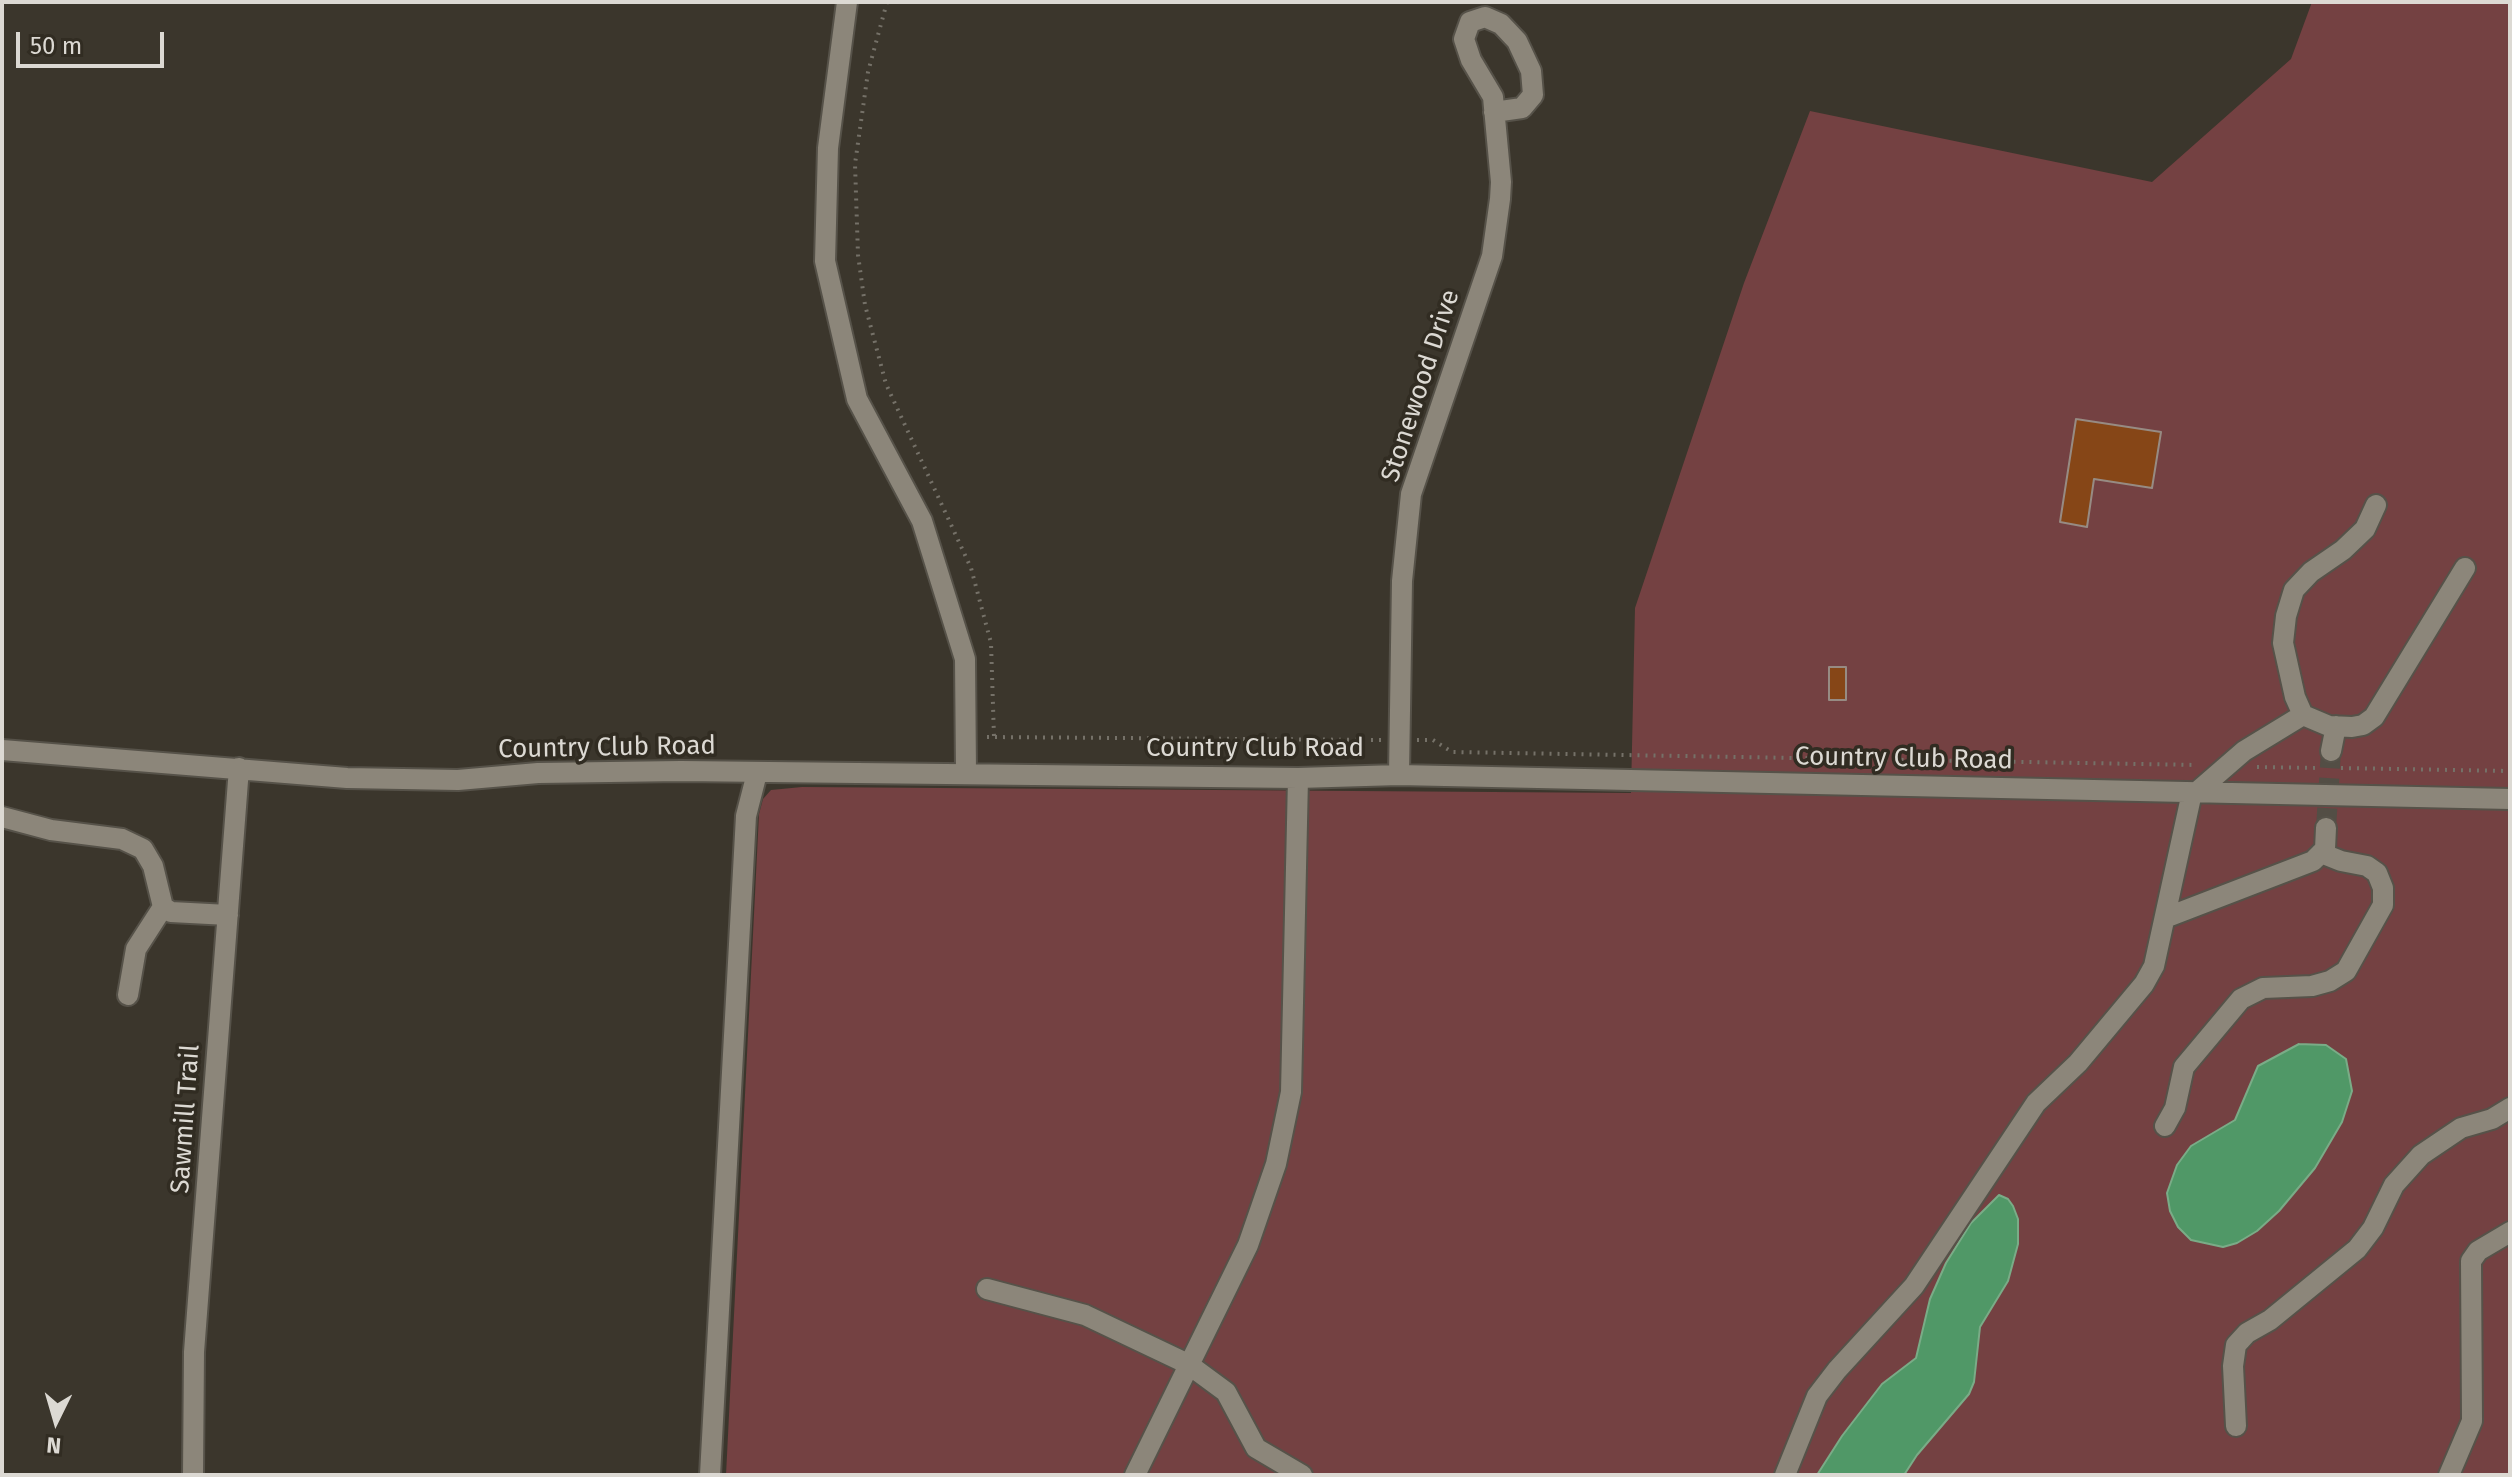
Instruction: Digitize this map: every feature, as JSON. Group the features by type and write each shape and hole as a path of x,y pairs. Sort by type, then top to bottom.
{"street":[{"path":"847,2 828,148 825,261 857,399 922,521 965,659 966,772"},
{"name":"Stonewood Drive","path":"1399,775 1402,581 1411,494 1492,256 1501,182 1494,112 1493,97 1471,60 1464,39 1470,22 1485,17 1501,24 1517,41 1531,71 1533,95 1522,108 1494,112"},
{"path":"2376,505 2365,529 2343,550 2311,572 2294,590 2286,616 2283,643 2295,697 2303,715 2314,722 2336,726 2363,725 2374,717 2465,568"},
{"path":"1785,1475 1817,1396 1914,1286 2036,1103 2078,1063 2144,984 2154,966 2191,797 2244,751 2303,715"},
{"path":"2331,762 2336,726"},
{"name":"Country Club Road","path":"2,750 347,778 458,780 579,772 966,772 1298,778 1399,775 2510,799"},
{"name":"Sawmill Trail","path":"193,1475 194,1352 239,768"},
{"path":"710,1475 746,816 757,773"},
{"path":"1135,1475 1248,1245 1276,1164 1291,1092 1298,778"},
{"path":"2,817 51,830 122,839 143,849 153,866 163,907 171,912 228,915"},
{"path":"2165,918 2313,861 2325,849 2326,828"},
{"path":"2165,1126 2175,1108 2184,1067 2241,999 2263,988 2312,986 2330,981 2346,971 2383,905 2383,888 2377,873 2367,866 2321,853"},
{"path":"128,995 136,949 163,907"},
{"path":"2236,1426 2233,1366 2236,1345 2247,1333 2270,1320 2357,1249 2373,1228 2394,1185 2421,1155 2461,1128 2492,1119 2510,1108"},
{"path":"2449,1475 2472,1421 2471,1261 2478,1251 2510,1232"},
{"path":"987,1289 1085,1315 1188,1364 1226,1392 1256,1448 1302,1475"}],"path":[{"path":"887,2 868,72 855,164 858,255 865,305 886,384 971,568 991,643 994,737"},
{"path":"987,737 1433,740 1452,752 2230,766 2331,762 2510,771"}],"shaded area":[{"path":"2312,2 2510,2 2510,1475 726,1475 759,814 763,799 771,790 802,787 1631,793 1635,608 1744,283 1810,111 2152,182 2291,59"},
{"path":"2299,1044 2326,1045 2346,1059 2352,1091 2342,1122 2315,1168 2279,1211 2257,1231 2223,1247 2191,1240 2178,1227 2170,1211 2167,1193 2177,1165 2191,1146 2235,1120 2258,1066"},
{"path":"1999,1195 2008,1199 2013,1206 2018,1219 2018,1244 2008,1281 1980,1327 1974,1382 1969,1394 1904,1475 1817,1475 1882,1384 1916,1358 1930,1299 1946,1263 1971,1223"}],"building":[{"path":"2076,419 2161,432 2152,488 2094,479 2087,527 2060,522"},
{"path":"1829,667 1846,667 1846,700 1829,700"}],"tunnel":[{"path":"2326,828 2331,751"}]}
